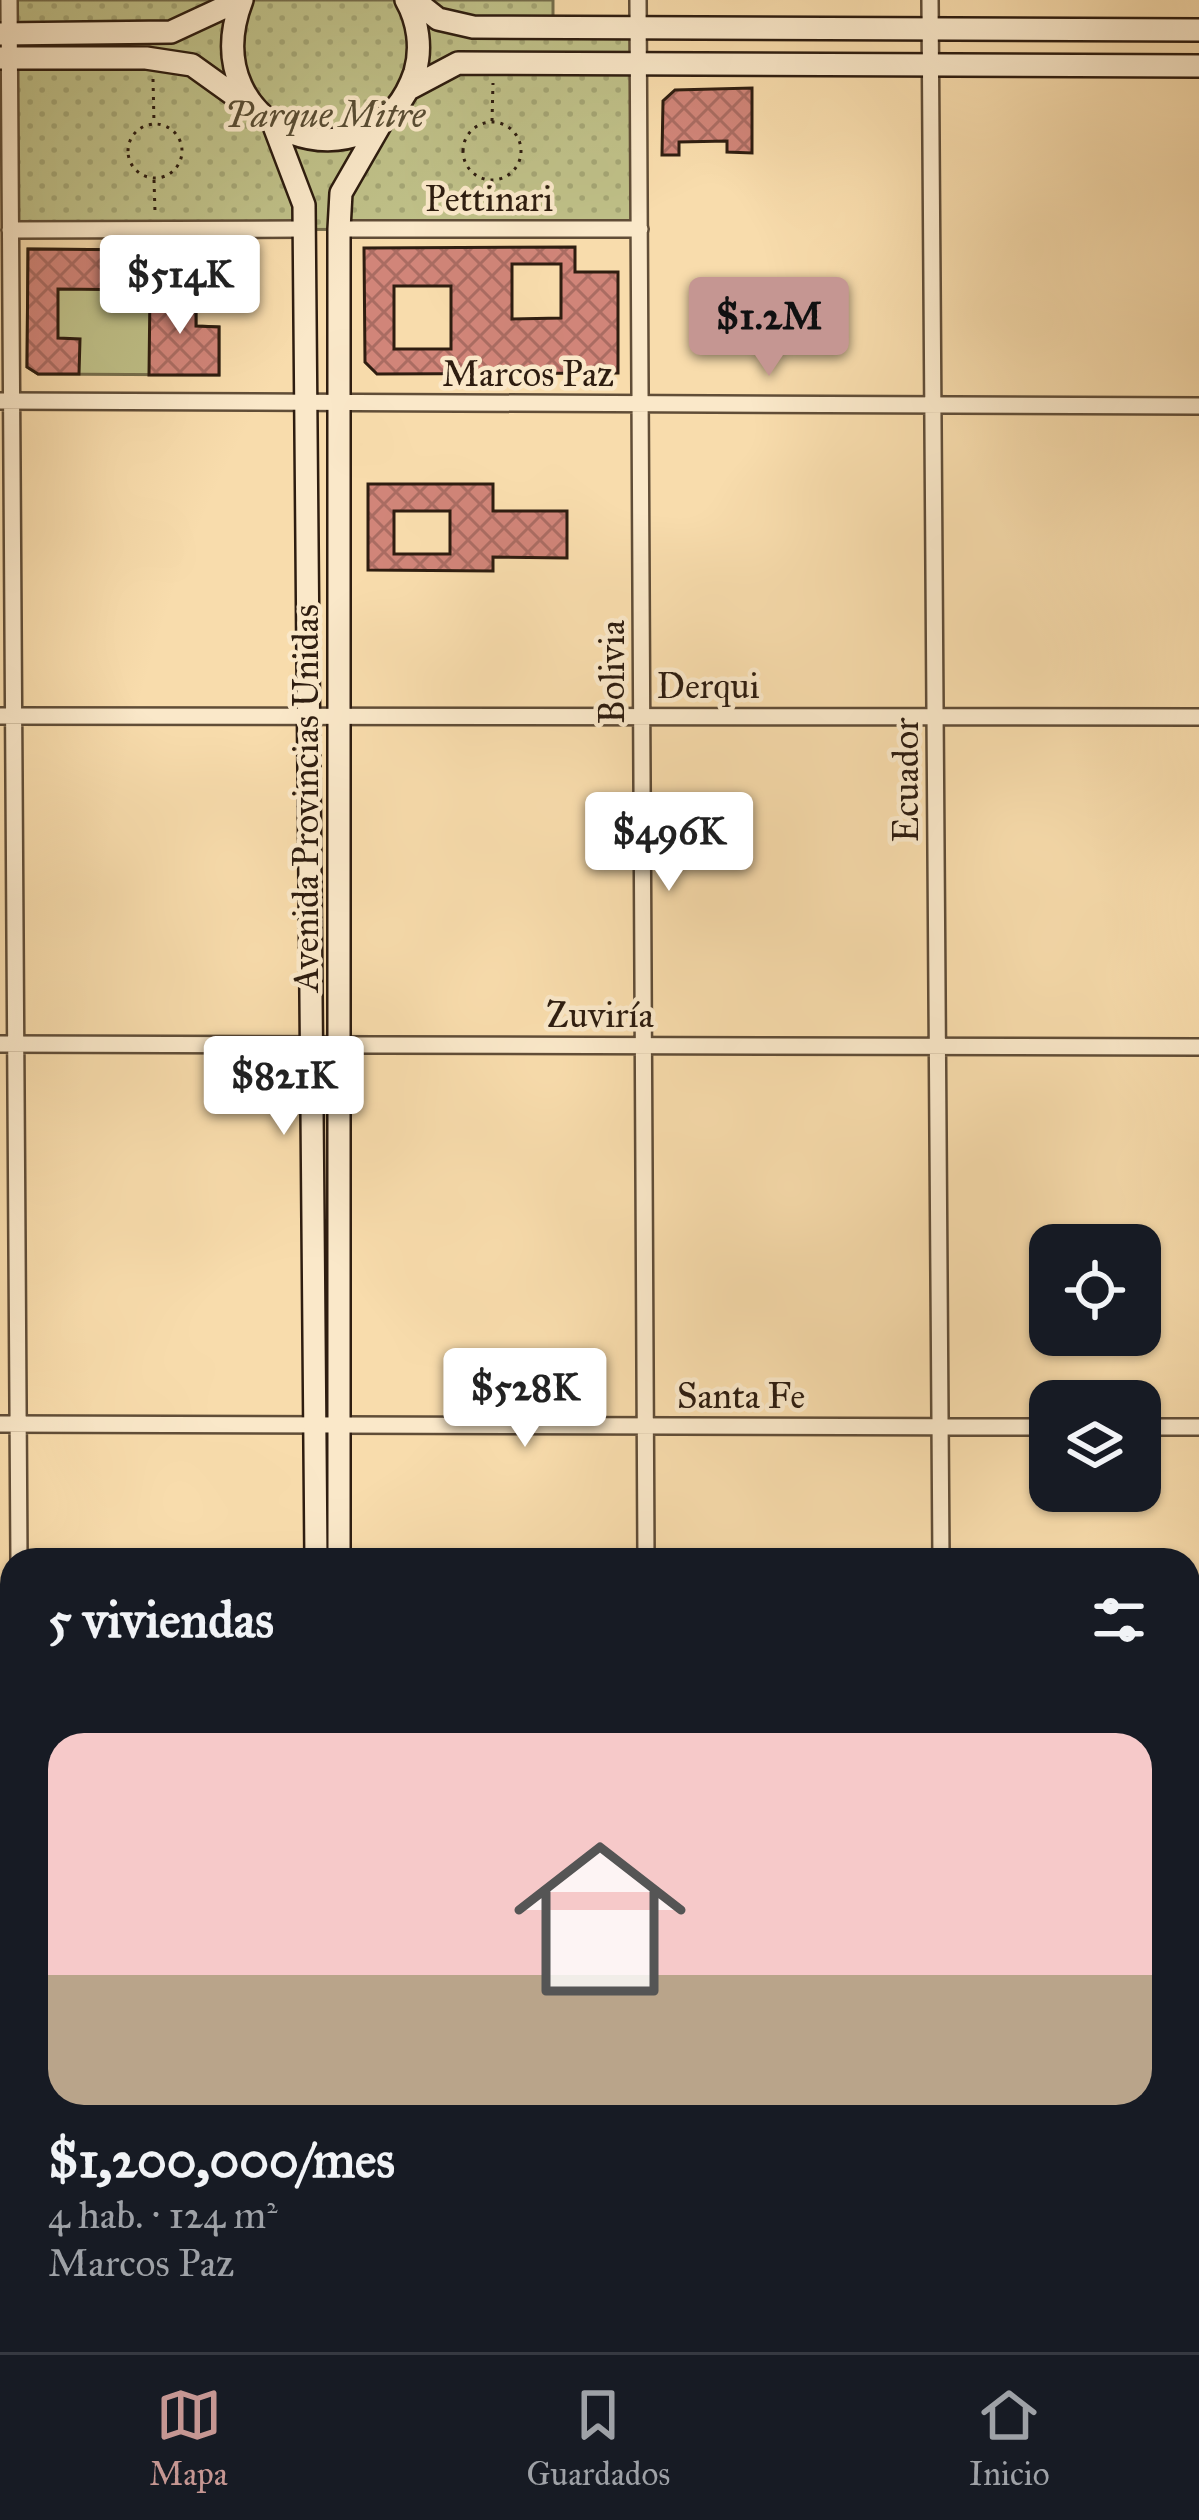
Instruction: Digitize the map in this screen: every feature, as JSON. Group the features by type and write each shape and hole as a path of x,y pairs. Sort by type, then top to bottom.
{"main road":[{"path":"5,34 171,32 209,19 241,0"},
{"path":"241,0 231,27 230,57 238,85 255,110"},
{"path":"410,0 438,19 473,27 1199,30"},
{"path":"409,89 418,37 410,0"},
{"path":"5,58 146,58 192,64 274,126 301,137 330,140 358,134 383,120"},
{"path":"409,89 458,62 1199,66"},
{"name":"Avenida Provincias Unidas","path":"339,1548 339,229 341,193 383,120 409,89"},
{"name":"Avenida Provincias Unidas","path":"274,126 290,157 304,229 316,1548"}],"street":[{"path":"9,0 5,34 10,230 8,1044 19,1548"},
{"name":"Bolivia","path":"638,0 646,1548"},
{"name":"Ecuador","path":"930,0 941,1548"},
{"path":"10,230 304,229"},
{"name":"Pettinari","path":"339,229 640,229"},
{"name":"Marcos Paz","path":"6,401 1199,406"},
{"name":"Derqui","path":"7,716 1199,717"},
{"name":"Zuviría","path":"8,1044 1199,1047"},
{"name":"Santa Fe","path":"0,1424 1029,1426"},
{"path":"1161,1426 1199,1426"}],"path":[{"path":"146,58 153,76 154,125"},
{"path":"492,121 494,63"},
{"path":"492,121 507,125 522,151 506,176 491,180 466,165 463,150 467,136 492,121"},
{"path":"154,125 177,136 182,152 170,173 154,178 136,170 128,151 136,133 154,125"},
{"path":"154,178 155,230"},
{"path":"491,180 491,229"}],"green space":[{"name":"Parque Mitre","path":"9,0 553,0 553,27 638,28 640,229 10,230"},
{"path":"28,249 150,250 150,290 196,290 196,326 219,327 219,375 38,374 27,367"}],"building":[{"path":"752,88 752,153 727,152 727,141 679,142 679,155 662,155 663,101 675,90"},
{"path":"575,247 575,272 618,272 618,373 377,374 365,362 364,248","holes":["512,264 561,264 561,318 512,319","394,286 451,286 451,349 394,349"]},
{"path":"28,249 150,250 150,290 58,289 58,338 80,339 79,374 38,374 27,367"},
{"path":"150,290 196,290 196,326 219,327 219,375 149,375"},
{"path":"368,484 493,484 493,511 567,511 567,558 493,557 493,571 368,570","holes":["394,511 450,511 450,554 394,554"]}]}
